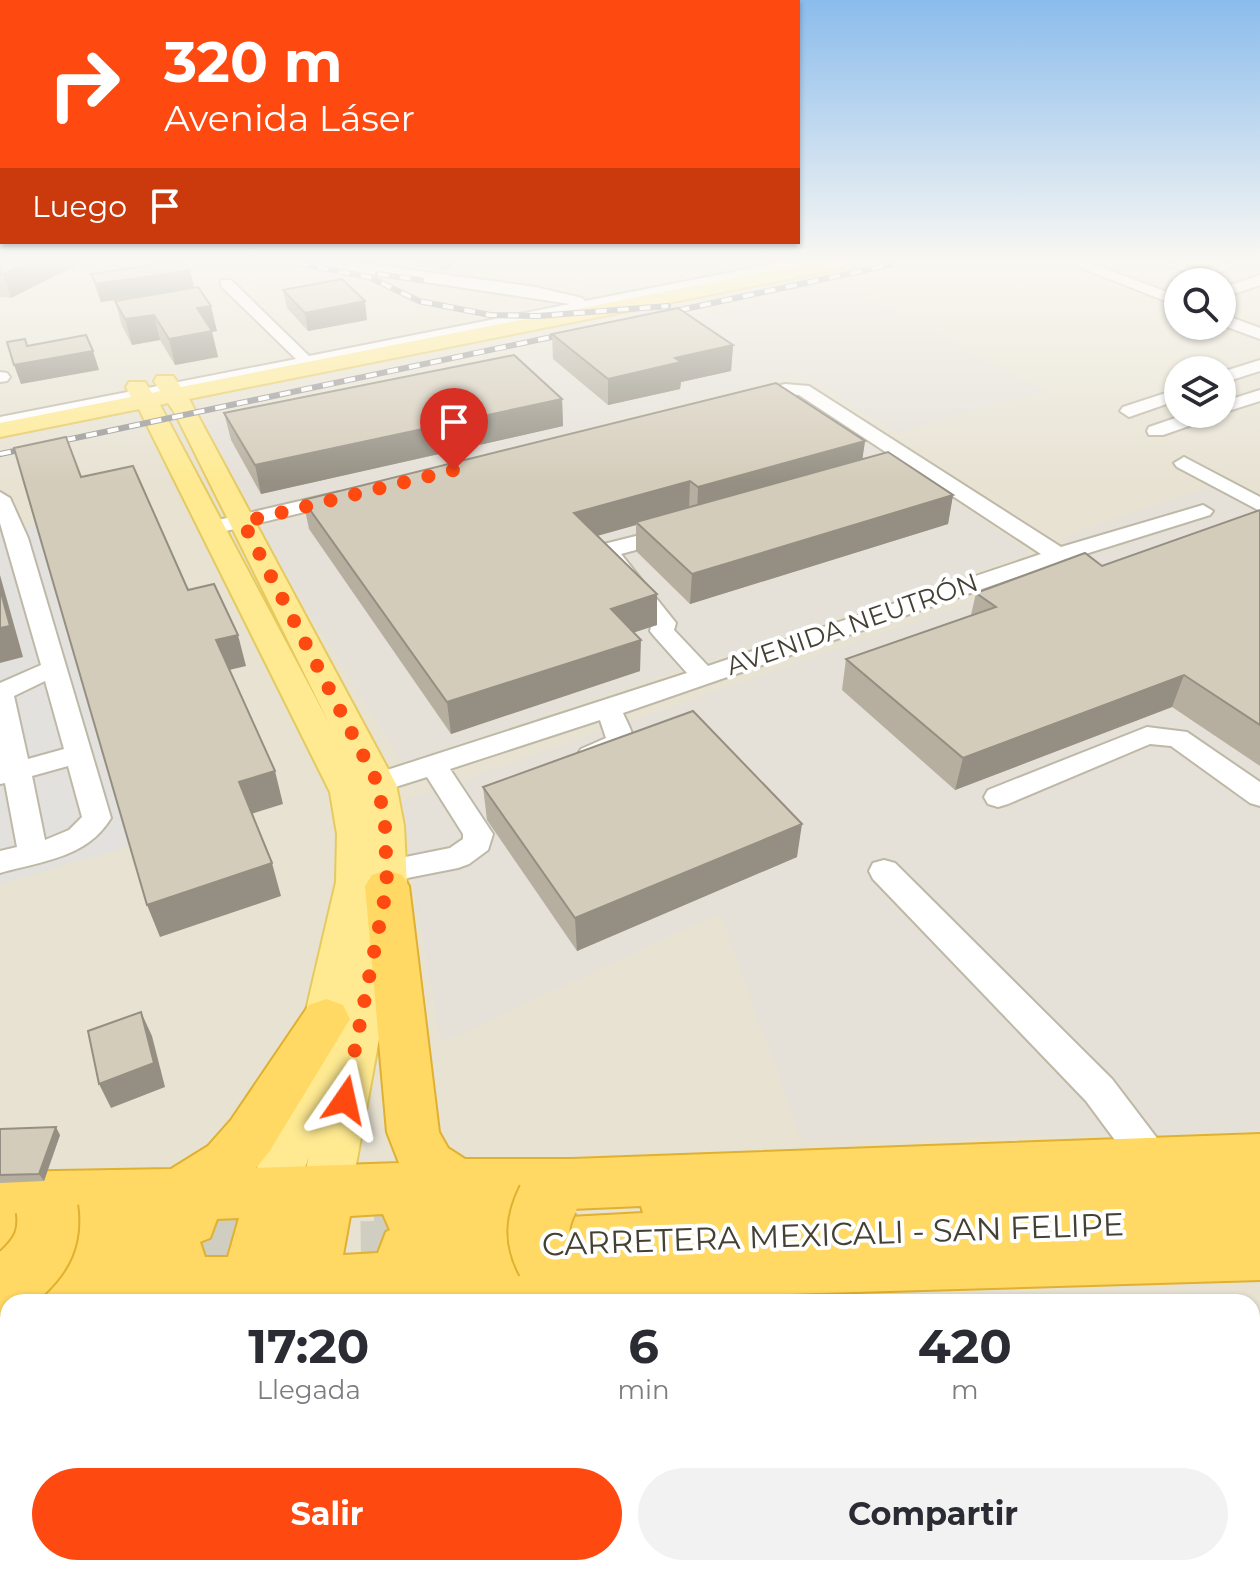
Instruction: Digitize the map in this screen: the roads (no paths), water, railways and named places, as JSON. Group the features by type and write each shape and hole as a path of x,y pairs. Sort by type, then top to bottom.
{"highway":[{"path":"387,878 413,1132 420,1155 430,1168 461,1184"},
{"path":"183,1223 250,1136 326,1019"},
{"path":"22,1253 183,1223 300,1193 461,1184 560,1192 1260,1158"},
{"name":"CARRETERA MEXICALI - SAN FELIPE","path":"1260,1190 409,1233 797,1233 1260,1219"},
{"path":"538,1270 539,1217 560,1192"},
{"path":"300,1193 307,1294"},
{"path":"246,1294 300,1193"},
{"path":"22,1253 246,1294 307,1294 538,1270 1260,1253"},
{"path":"456,1294 538,1270"}],"main road":[{"path":"0,430 301,355 396,336"},
{"path":"0,413 155,392 449,336"},
{"path":"155,392 385,826 387,878 300,1193"},
{"path":"300,1193 326,1019 356,882 356,834 363,788"}],"lane":[{"path":"282,336 301,355"},
{"path":"0,423 432,336"},
{"path":"1236,373 1260,365"},
{"path":"723,404 794,388 803,390 1058,555"},
{"path":"1236,403 1260,395"},
{"path":"1129,411 1164,399"},
{"path":"1156,431 1165,428"},
{"path":"1184,463 1260,505"},
{"path":"892,474 922,466"},
{"path":"228,525 351,495"},
{"path":"0,498 17,538 97,818 82,837 0,862"},
{"name":"AVENIDA NEUTRÓN","path":"363,788 608,709 1058,555 1203,511"},
{"path":"664,535 612,549 610,554 664,623 662,631 702,675"},
{"path":"33,852 9,773 0,693 54,668"},
{"path":"562,768 619,743 620,737 608,709"},
{"path":"998,797 1147,735 1178,738 1260,796"},
{"path":"9,773 78,754"},
{"path":"387,878 458,857 478,843 478,834 434,766"},
{"path":"884,871 1099,1090 1153,1162"}],"tunnel":[{"path":"190,1220 411,1214"},
{"path":"177,1255 406,1251"}],"railway":[{"path":"0,454 554,336"}]}
